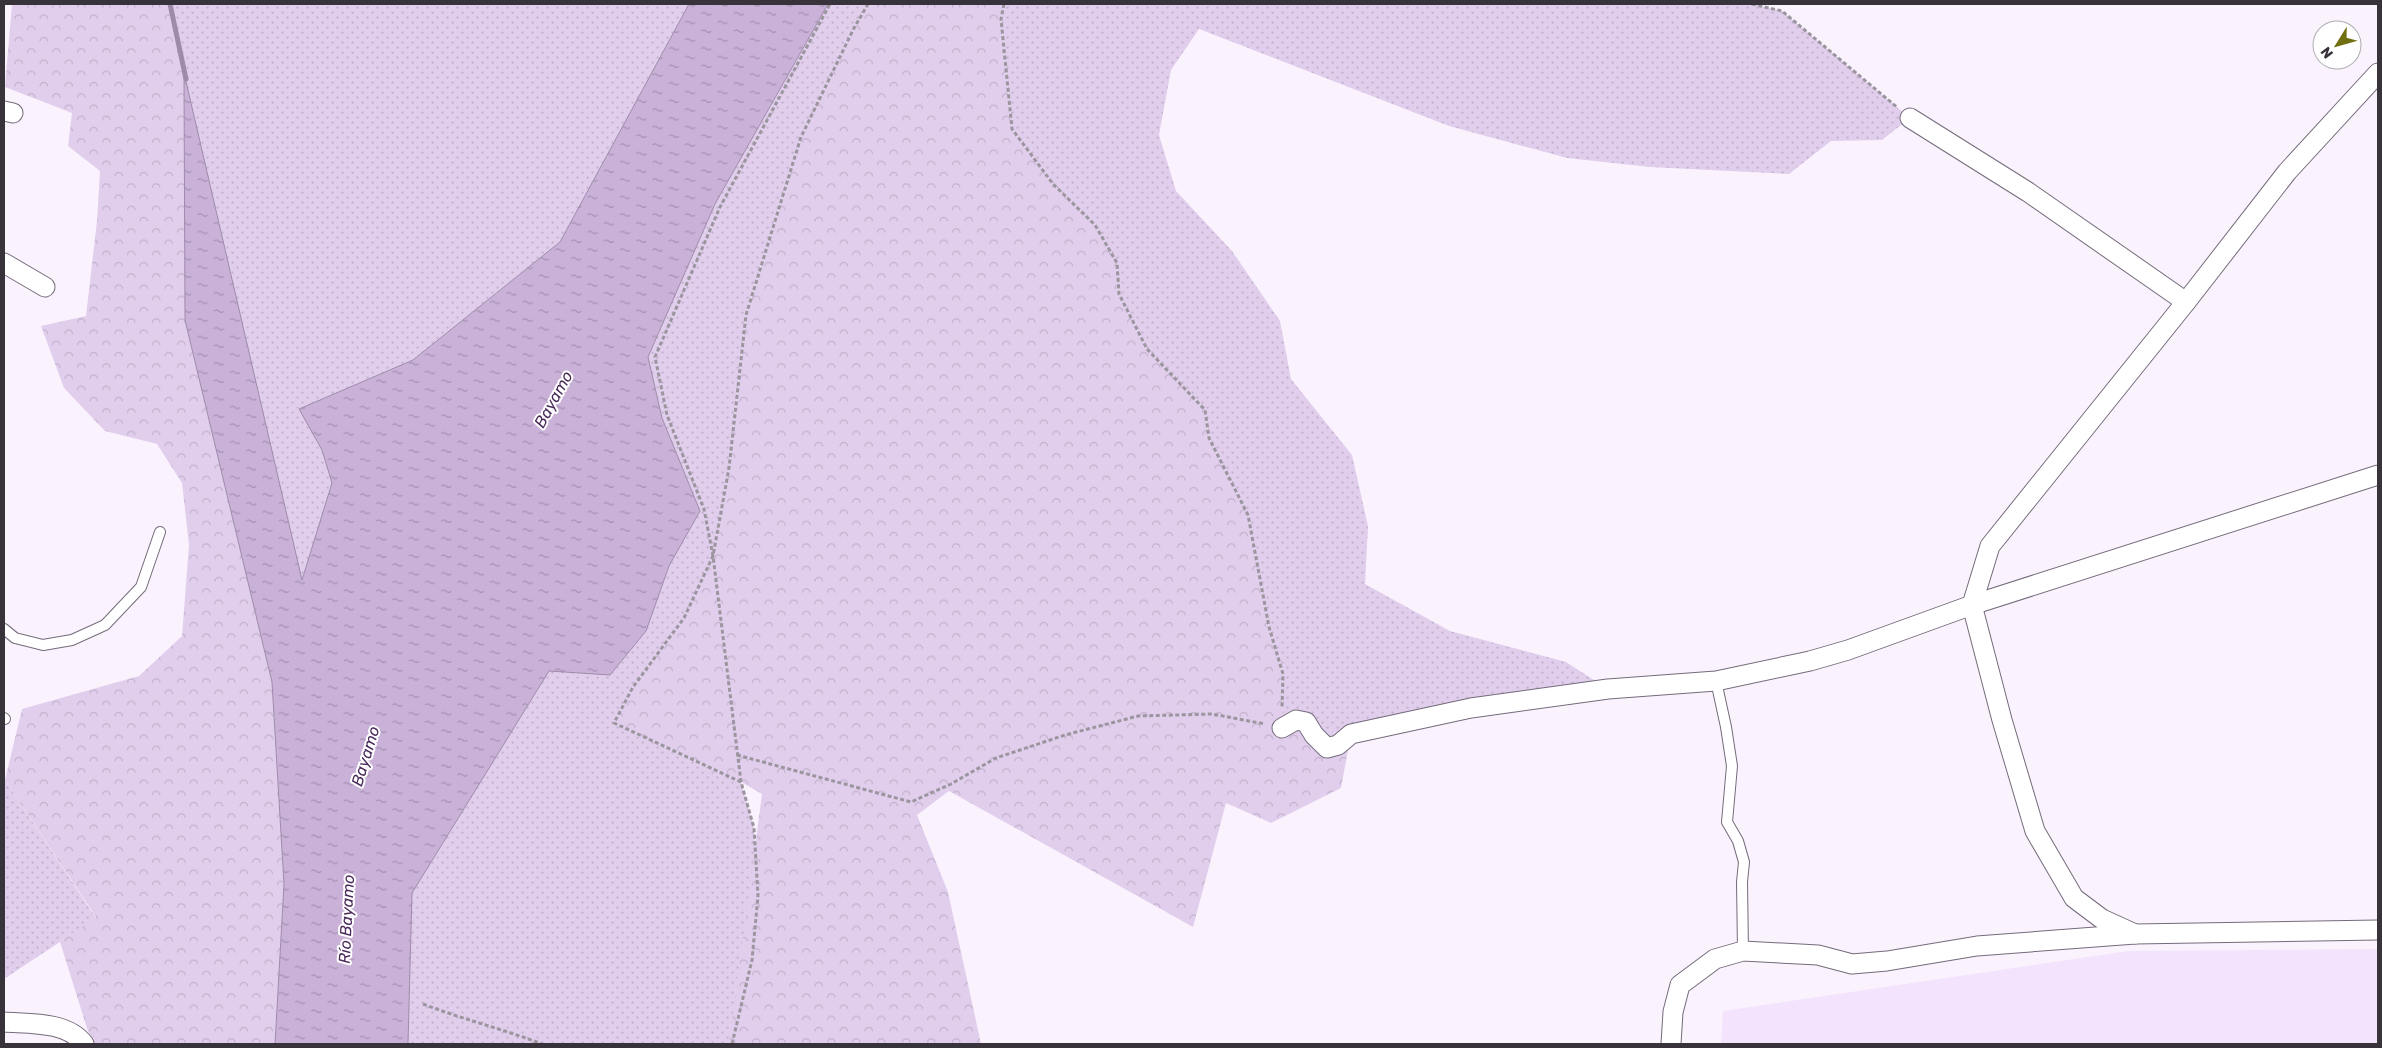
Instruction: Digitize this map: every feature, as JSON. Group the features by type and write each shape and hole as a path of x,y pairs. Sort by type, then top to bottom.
{"street":[{"path":"2134,934 2102,919 2074,898 2035,831 2002,720 1972,605 1990,546 2186,302 2287,172 2378,73"},
{"path":"1910,118 2028,192 2186,302"},
{"path":"4,263 45,287"},
{"path":"1282,728 1296,720 1306,722 1314,735 1327,748 1338,745 1351,734 1471,708 1608,690 1716,681 1848,650 1972,605 2378,475"},
{"path":"1672,1044 1673,1012 1680,985 1715,959 1743,951 1818,955 1852,964 1888,961 1978,946 2134,934 2378,930"},
{"path":"4,1022 55,1027 78,1037 84,1044"}],"lane":[{"path":"4,629 15,638 43,645 72,640 105,625 141,587 160,532"},
{"path":"1716,681 1732,766 1727,822 1738,841 1744,862 1743,951"}],"path":[{"path":"732,1044 752,960 758,896 754,828 741,782 713,556 704,509 667,415 655,357 720,207 830,4"},
{"path":"741,782 614,723 633,687 684,618 713,556 729,468 746,314 801,137 854,28 868,4"},
{"path":"737,755 911,802 951,784 996,758 1065,735 1138,716 1212,714 1282,728 1283,674 1270,627 1248,515 1209,438 1205,410 1147,349 1119,294 1116,263 1095,225 1053,184 1012,129 1001,19 1004,4"},
{"path":"1752,4 1782,11 1910,118"},
{"path":"423,1004 459,1018 507,1030 542,1044"}],"shaded area":[{"path":"2378,949 2378,1044 1721,1044 1723,1011 2128,951"}],"green space":[{"path":"12,4 170,4 184,73 185,320 272,682 284,884 275,1044 92,1044 60,942 96,917 5,780 22,709 139,676 182,636 189,545 182,483 157,444 105,431 64,388 41,326 86,316 97,221 100,171 68,146 72,113 5,87"},
{"path":"170,4 689,4 560,242 413,360 299,409 322,450 332,483 302,581 262,451"},
{"path":"828,4 868,4 854,28 801,137 746,314 729,468 713,556 684,618 633,687 614,723 741,782 754,828 758,896 732,1044 408,1044 412,893 549,671 610,675 646,631 669,566 700,511 662,418 648,357 715,204"},
{"path":"868,4 1004,4 1001,19 1012,129 1053,184 1095,225 1117,263 1119,294 1147,349 1205,410 1209,438 1248,515 1269,627 1283,674 1282,727 1351,734 1341,788 1271,823 1226,803 1193,927 949,791 917,815 948,892 981,1044 729,1044 762,794 741,782 614,723 633,687 684,618 713,556 729,468 746,315 801,137 854,28"},
{"path":"1004,4 1752,4 1782,11 1910,118 1882,140 1831,141 1789,174 1650,167 1567,158 1449,126 1199,29 1171,70 1159,135 1176,191 1232,251 1280,321 1291,379 1352,455 1368,526 1365,584 1450,631 1566,662 1608,689 1351,734 1282,728 1283,674 1269,627 1248,515 1209,438 1205,410 1147,349 1119,294 1116,263 1095,225 1053,184 1012,129 1001,19"},
{"path":"4,781 96,918 4,979"}],"water":[{"path":"689,4 828,4 715,204 648,357 662,418 700,511 669,566 646,631 610,675 549,671 412,893 408,1044 275,1044 284,884 272,682 185,320 184,73 302,580 332,483 322,450 299,409 413,360 560,242"}],"waterway":[{"path":"170,4 186,79"}],"water label":[{"name":"Bayamo","path":"553,399"},
{"name":"Bayamo","path":"365,756"},
{"name":"Río Bayamo","path":"346,919"}]}
